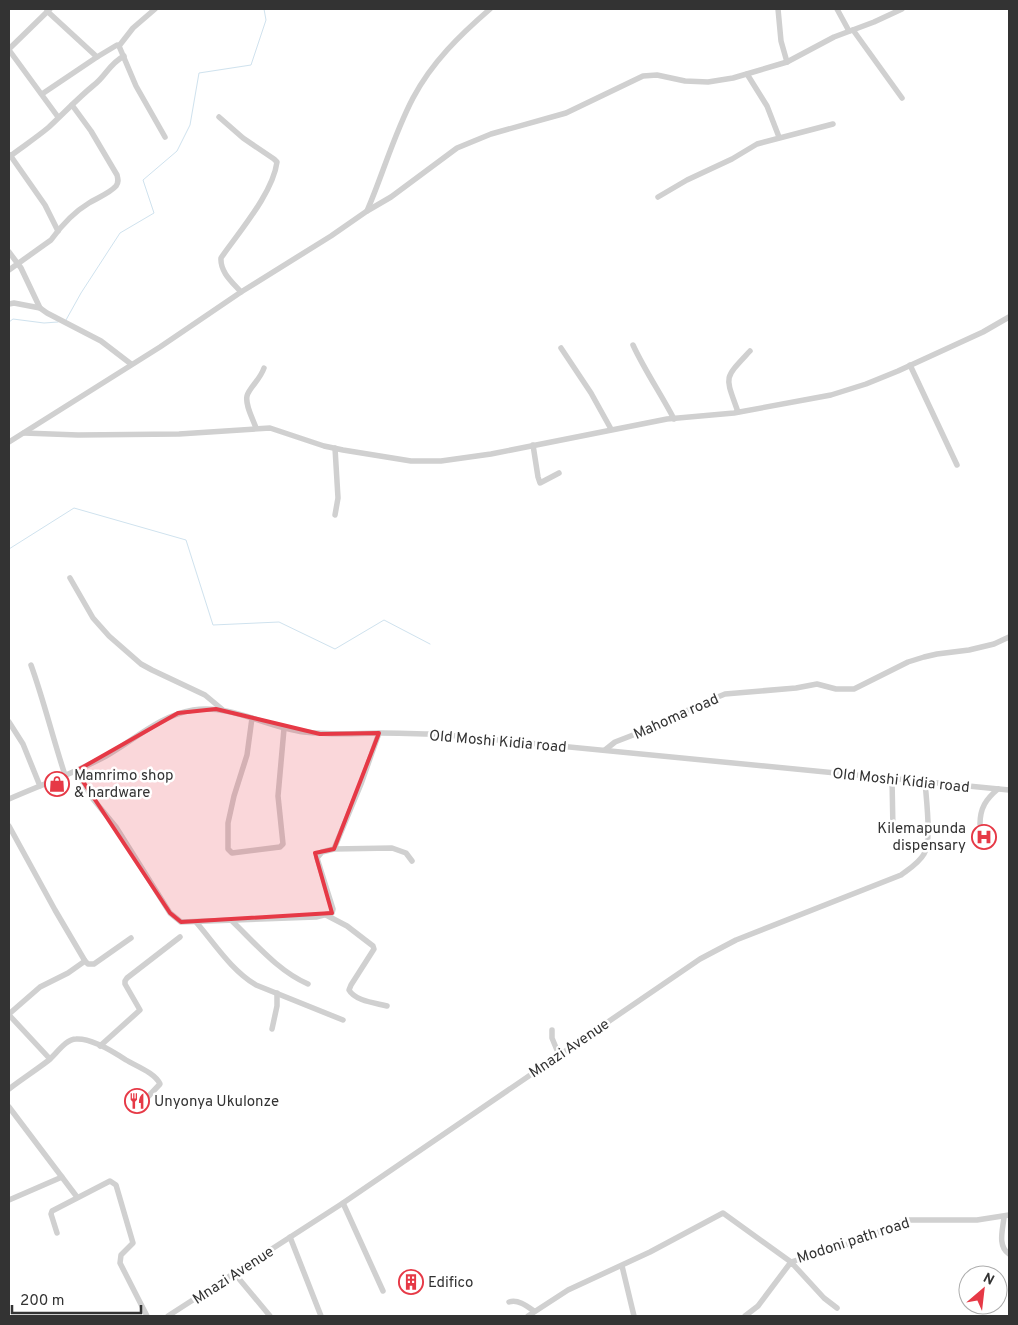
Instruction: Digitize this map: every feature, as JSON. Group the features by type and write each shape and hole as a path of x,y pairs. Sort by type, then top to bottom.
{"street":[{"path":"42,94 97,57 117,45 119,46 133,28 155,9"},
{"path":"367,211 399,127 414,97 446,50 490,9"},
{"path":"778,9 781,41 787,62"},
{"path":"837,9 902,98"},
{"path":"9,442 184,332 241,292 331,236 404,188 457,148 491,134 566,113 643,76 657,75 685,81 708,82 724,80 787,62 825,41 902,9"},
{"path":"58,116 9,50 49,10 97,57"},
{"path":"119,46 136,86 165,137"},
{"path":"58,231 45,205 10,156 38,136 99,81 115,61 124,56"},
{"path":"747,74 767,106 779,137"},
{"path":"9,270 51,240 82,208 115,187 118,181 117,175 91,131 72,104"},
{"path":"219,117 243,138 277,162 263,196 246,225 221,258 225,274 241,292"},
{"path":"658,197 757,144 833,124"},
{"path":"9,252 17,263 40,308"},
{"path":"9,304 14,303 40,308 101,340 132,364"},
{"path":"24,433 78,436 180,434 256,428 279,430 335,448 411,461 441,462 470,458 611,429 674,419 738,412 850,390 983,332 1009,317"},
{"path":"633,345 640,362 663,397 674,419"},
{"path":"561,348 591,393 611,429"},
{"path":"738,412 728,379 730,372 750,351"},
{"path":"910,365 957,465"},
{"path":"256,428 247,398 249,391 261,376 264,368"},
{"path":"534,445 540,483 559,474"},
{"path":"335,448 338,498 335,515"},
{"path":"70,578 93,618 109,636 141,664 201,693 223,710"},
{"name":"Mahoma road","path":"605,750 615,742 659,725 698,705 725,694 796,688 817,684 836,689 854,689 908,662 937,654 969,650 994,644 1009,637"},
{"path":"31,665 44,701 65,775"},
{"name":"Old Moshi Kidia road","path":"9,799 76,771 178,713 205,709 223,710 284,729 320,734 436,734 1009,790"},
{"path":"252,718 248,755 234,796 228,823 228,849 232,853 280,847 283,844 278,790 284,729"},
{"path":"9,722 23,744 40,786"},
{"path":"334,849 361,784 379,733"},
{"path":"76,771 93,799 125,842 170,913 181,922 232,921 326,915 332,913 333,909 317,858 322,852 334,849 392,848 406,853 412,861"},
{"path":"892,778 893,831"},
{"name":"Mnazi Avenue","path":"168,1316 343,1203 679,972 736,940 890,880 910,868 921,858 927,848 925,781"},
{"path":"980,824 985,801 998,789"},
{"path":"9,826 85,962 94,964 131,938"},
{"path":"326,915 347,926 373,946 374,949 351,985 349,990 351,993 372,1003 387,1006"},
{"path":"232,921 276,963 299,980 308,984"},
{"path":"196,922 239,973 256,984 344,1020"},
{"path":"100,1046 140,1010 125,984 127,978 180,937"},
{"path":"50,1059 9,1015 40,987 59,979 85,962"},
{"path":"272,1029 277,1006 277,993"},
{"path":"552,1030 552,1038 559,1055"},
{"path":"9,1089 50,1059 63,1046 73,1040 85,1040 100,1046 145,1071 159,1082 158,1088 144,1101"},
{"path":"9,1107 77,1197"},
{"path":"9,1200 62,1177"},
{"path":"57,1233 51,1214 52,1211 110,1181 116,1185 132,1244 121,1255 120,1263 147,1316"},
{"path":"343,1203 383,1291"},
{"name":"Modoni path road","path":"528,1316 568,1290 650,1252 718,1214 723,1213 791,1262 860,1240 907,1220 977,1220 1007,1216"},
{"path":"1007,1216 1002,1246 1008,1254"},
{"path":"290,1238 321,1316"},
{"path":"745,1316 758,1306 791,1262 824,1298 837,1308"},
{"path":"622,1266 634,1316"},
{"path":"235,1274 270,1316"},
{"path":"509,1302 518,1301 534,1311"}],"highlighted area":[{"path":"216,709 320,734 379,733 334,849 315,853 332,913 181,922 170,913 76,771 178,713"}],"waterway":[{"path":"66,320 120,233 154,213 143,180 177,151 190,125 199,73 251,65 266,20 264,9"},
{"path":"9,322 13,319 44,323 58,322"},
{"path":"9,549 74,508 186,540 213,625 279,622 335,649 384,620 430,644"}],"place":[{"name":"Mamrimo shop & hardware","path":"57,784"},
{"name":"Kilemapunda dispensary","path":"984,837"},
{"name":"Unyonya Ukulonze","path":"137,1101"},
{"name":"Edifico","path":"411,1282"}]}
